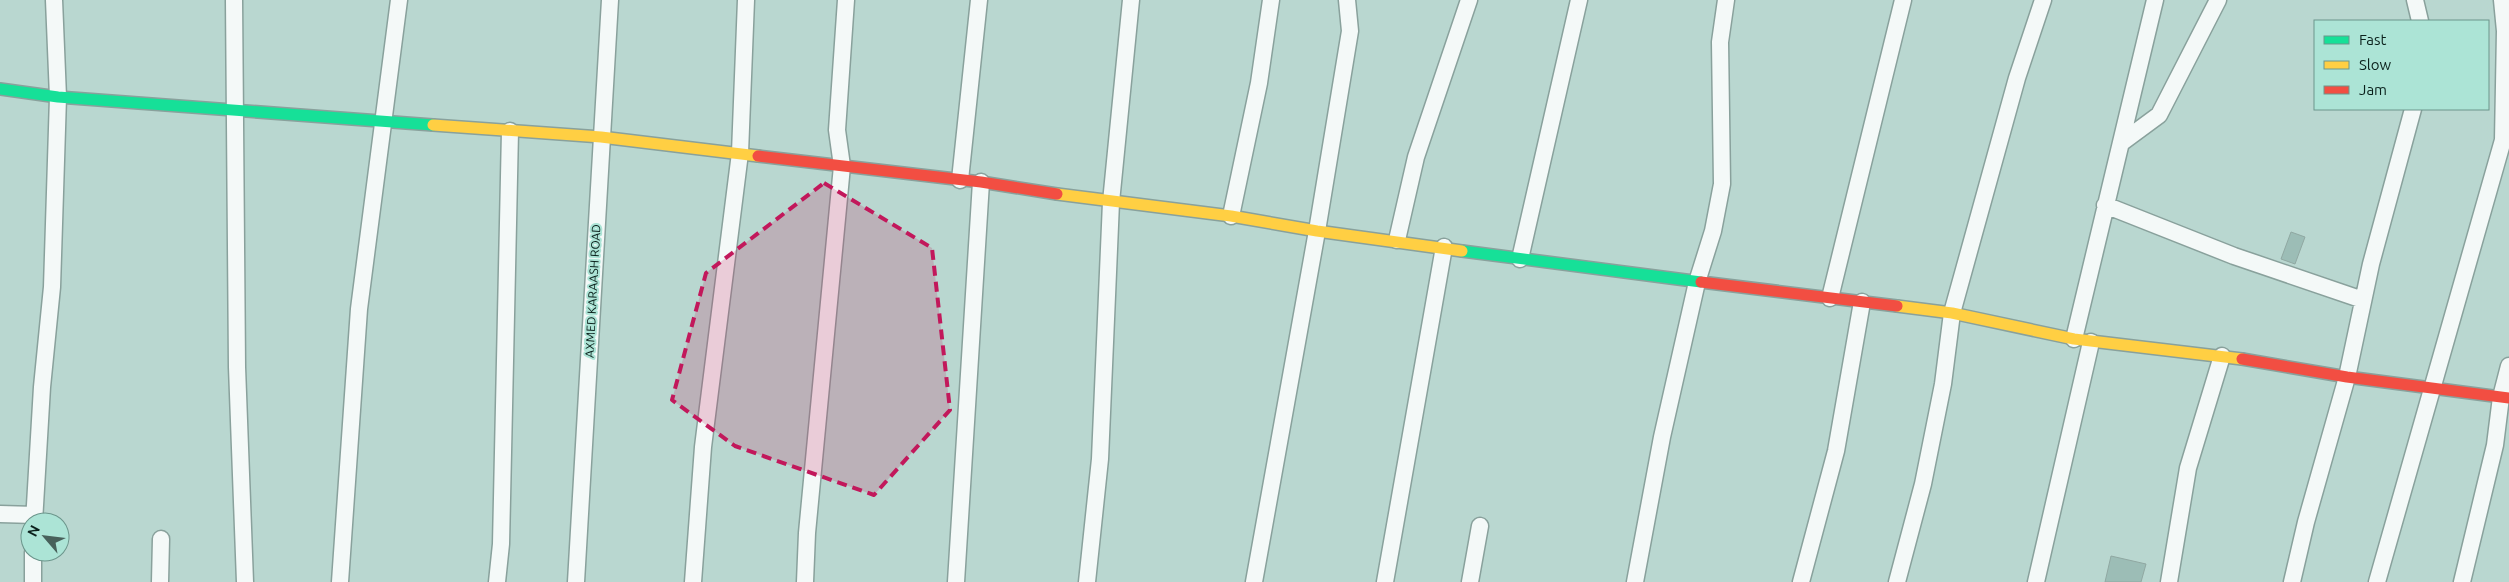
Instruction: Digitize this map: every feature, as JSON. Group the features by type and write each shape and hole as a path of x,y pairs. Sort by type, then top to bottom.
{"street":[{"path":"34,512 42,387 52,287 58,97 54,0"},
{"path":"234,0 237,366 245,582"},
{"path":"340,582 359,309 399,0"},
{"name":"AXMED KARAASH ROAD","path":"576,582 610,0"},
{"path":"693,582 703,447 740,154 746,0"},
{"path":"805,582 842,166 837,130 846,0"},
{"path":"960,180 979,0"},
{"path":"1088,582 1100,459 1111,202 1131,0"},
{"path":"1231,216 1259,83 1271,0"},
{"path":"1254,582 1317,230 1350,31 1347,0"},
{"path":"1397,240 1416,157 1470,0"},
{"path":"1520,259 1579,0"},
{"path":"1635,582 1662,437 1697,282 1713,231 1722,184 1720,42 1726,0"},
{"path":"1830,298 1903,0"},
{"path":"1897,582 1923,484 1943,384 1952,313 2017,78 2043,0"},
{"path":"2074,339 2155,0"},
{"path":"2121,144 2159,115 2218,0"},
{"path":"2415,0 2420,20"},
{"path":"2377,582 2503,140 2506,31 2502,0"},
{"path":"0,89 58,97 234,108 384,122 602,137 981,182 1111,202 1231,216 1520,259 1952,313 2091,342 2222,356 2347,377 2505,398"},
{"path":"2292,582 2306,522 2347,377 2363,300 2414,110"},
{"path":"497,582 501,544 510,131"},
{"path":"956,582 981,182"},
{"path":"2105,205 2234,256 2363,300"},
{"path":"1384,582 1444,247"},
{"path":"1801,582 1836,451 1862,302"},
{"path":"2036,582 2091,342"},
{"path":"2169,582 2188,468 2222,356"},
{"path":"2462,582 2505,398 2509,366"},
{"path":"0,514 20,516"},
{"path":"1470,582 1480,526"},
{"path":"160,582 161,539"},
{"path":"33,562 33,582"}],"highlighted area":[{"path":"824,183 932,248 950,410 874,495 735,446 672,400 706,273"}],"building":[{"path":"2291,232 2305,237 2295,264 2281,259"},
{"path":"2111,556 2146,564 2141,582 2105,582"}],"traffic: fast":[{"path":"0,89 58,97 433,125"},
{"path":"1462,251 1701,282"}],"traffic: slow":[{"path":"433,125 601,137 758,156"},
{"path":"1057,194 1231,216 1317,231 1462,251"},
{"path":"1897,306 1952,313 2074,339 2242,359"}],"traffic: jam":[{"path":"758,156 981,182 1057,194"},
{"path":"1701,282 1897,306"},
{"path":"2242,359 2347,377 2509,398"}]}
